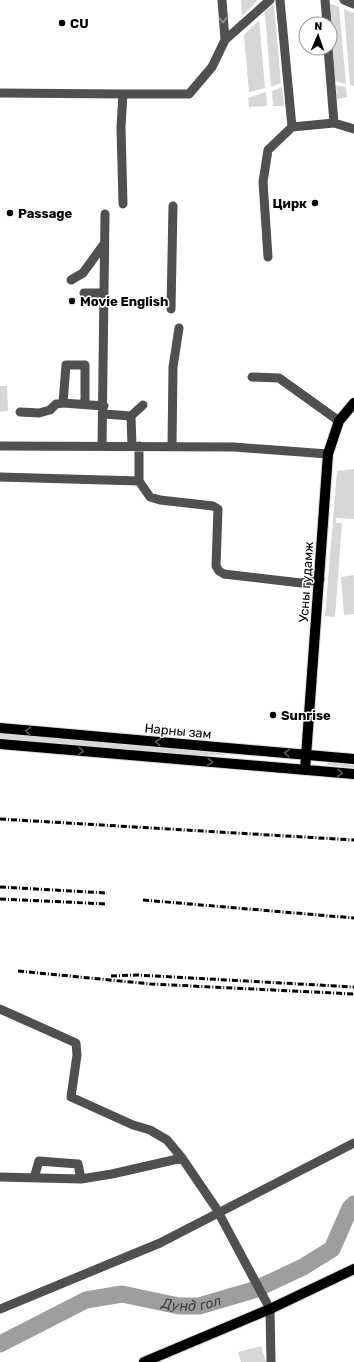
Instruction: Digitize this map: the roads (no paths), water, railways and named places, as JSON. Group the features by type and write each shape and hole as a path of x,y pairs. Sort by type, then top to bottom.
{"main road":[{"name":"Усны гудамж","path":"305,770 328,454 339,420 354,403"},
{"name":"Нарны зам","path":"0,728 354,759"},
{"path":"0,744 354,774"},
{"path":"144,1362 270,1309 354,1269"}],"street":[{"path":"222,0 225,40"},
{"path":"0,93 189,94 212,66 225,40 270,0"},
{"path":"280,0 292,127"},
{"path":"325,0 326,16"},
{"path":"344,0 354,4"},
{"path":"329,56 334,123"},
{"path":"123,94 121,127 123,204"},
{"path":"268,257 263,182 268,150 292,127 334,123 354,128"},
{"path":"171,309 173,206"},
{"path":"102,446 104,410 105,214"},
{"path":"71,280 83,273 104,244"},
{"path":"84,293 104,293"},
{"path":"172,446 173,366 179,328"},
{"path":"63,403 66,365 85,364 85,404"},
{"path":"252,377 279,378 339,420"},
{"path":"20,412 39,413 50,410 56,404 63,403 85,404 131,416"},
{"path":"131,416 143,405"},
{"path":"131,416 139,481 150,497 160,500 213,506 218,509 216,566 219,571 224,574 301,583 320,579"},
{"path":"0,446 234,447 328,454"},
{"path":"0,477 139,481"},
{"path":"0,1009 76,1042 77,1055 71,1097 133,1125 150,1130 167,1140 182,1158 218,1214 270,1309 271,1362"},
{"path":"0,1309 157,1244 354,1143"},
{"path":"0,1177 81,1180 182,1158"},
{"path":"34,1178 39,1161 78,1164 81,1180"}],"waterway":[{"name":"Дунд гол","path":"0,1344 86,1300 122,1294 179,1306 199,1306 254,1290 303,1267 332,1249 350,1208 354,1204"}],"railway":[{"path":"0,819 354,840"},
{"path":"0,887 107,893"},
{"path":"0,899 107,904"},
{"path":"143,900 354,918"},
{"path":"18,971 151,984 354,994"},
{"path":"111,976 137,975 354,987"}],"place":[{"name":"CU","path":"62,23"},
{"name":"Цирк","path":"315,203"},
{"name":"Passage","path":"10,213"},
{"name":"Movie English","path":"72,301"},
{"name":"Sunrise","path":"273,715"}]}
